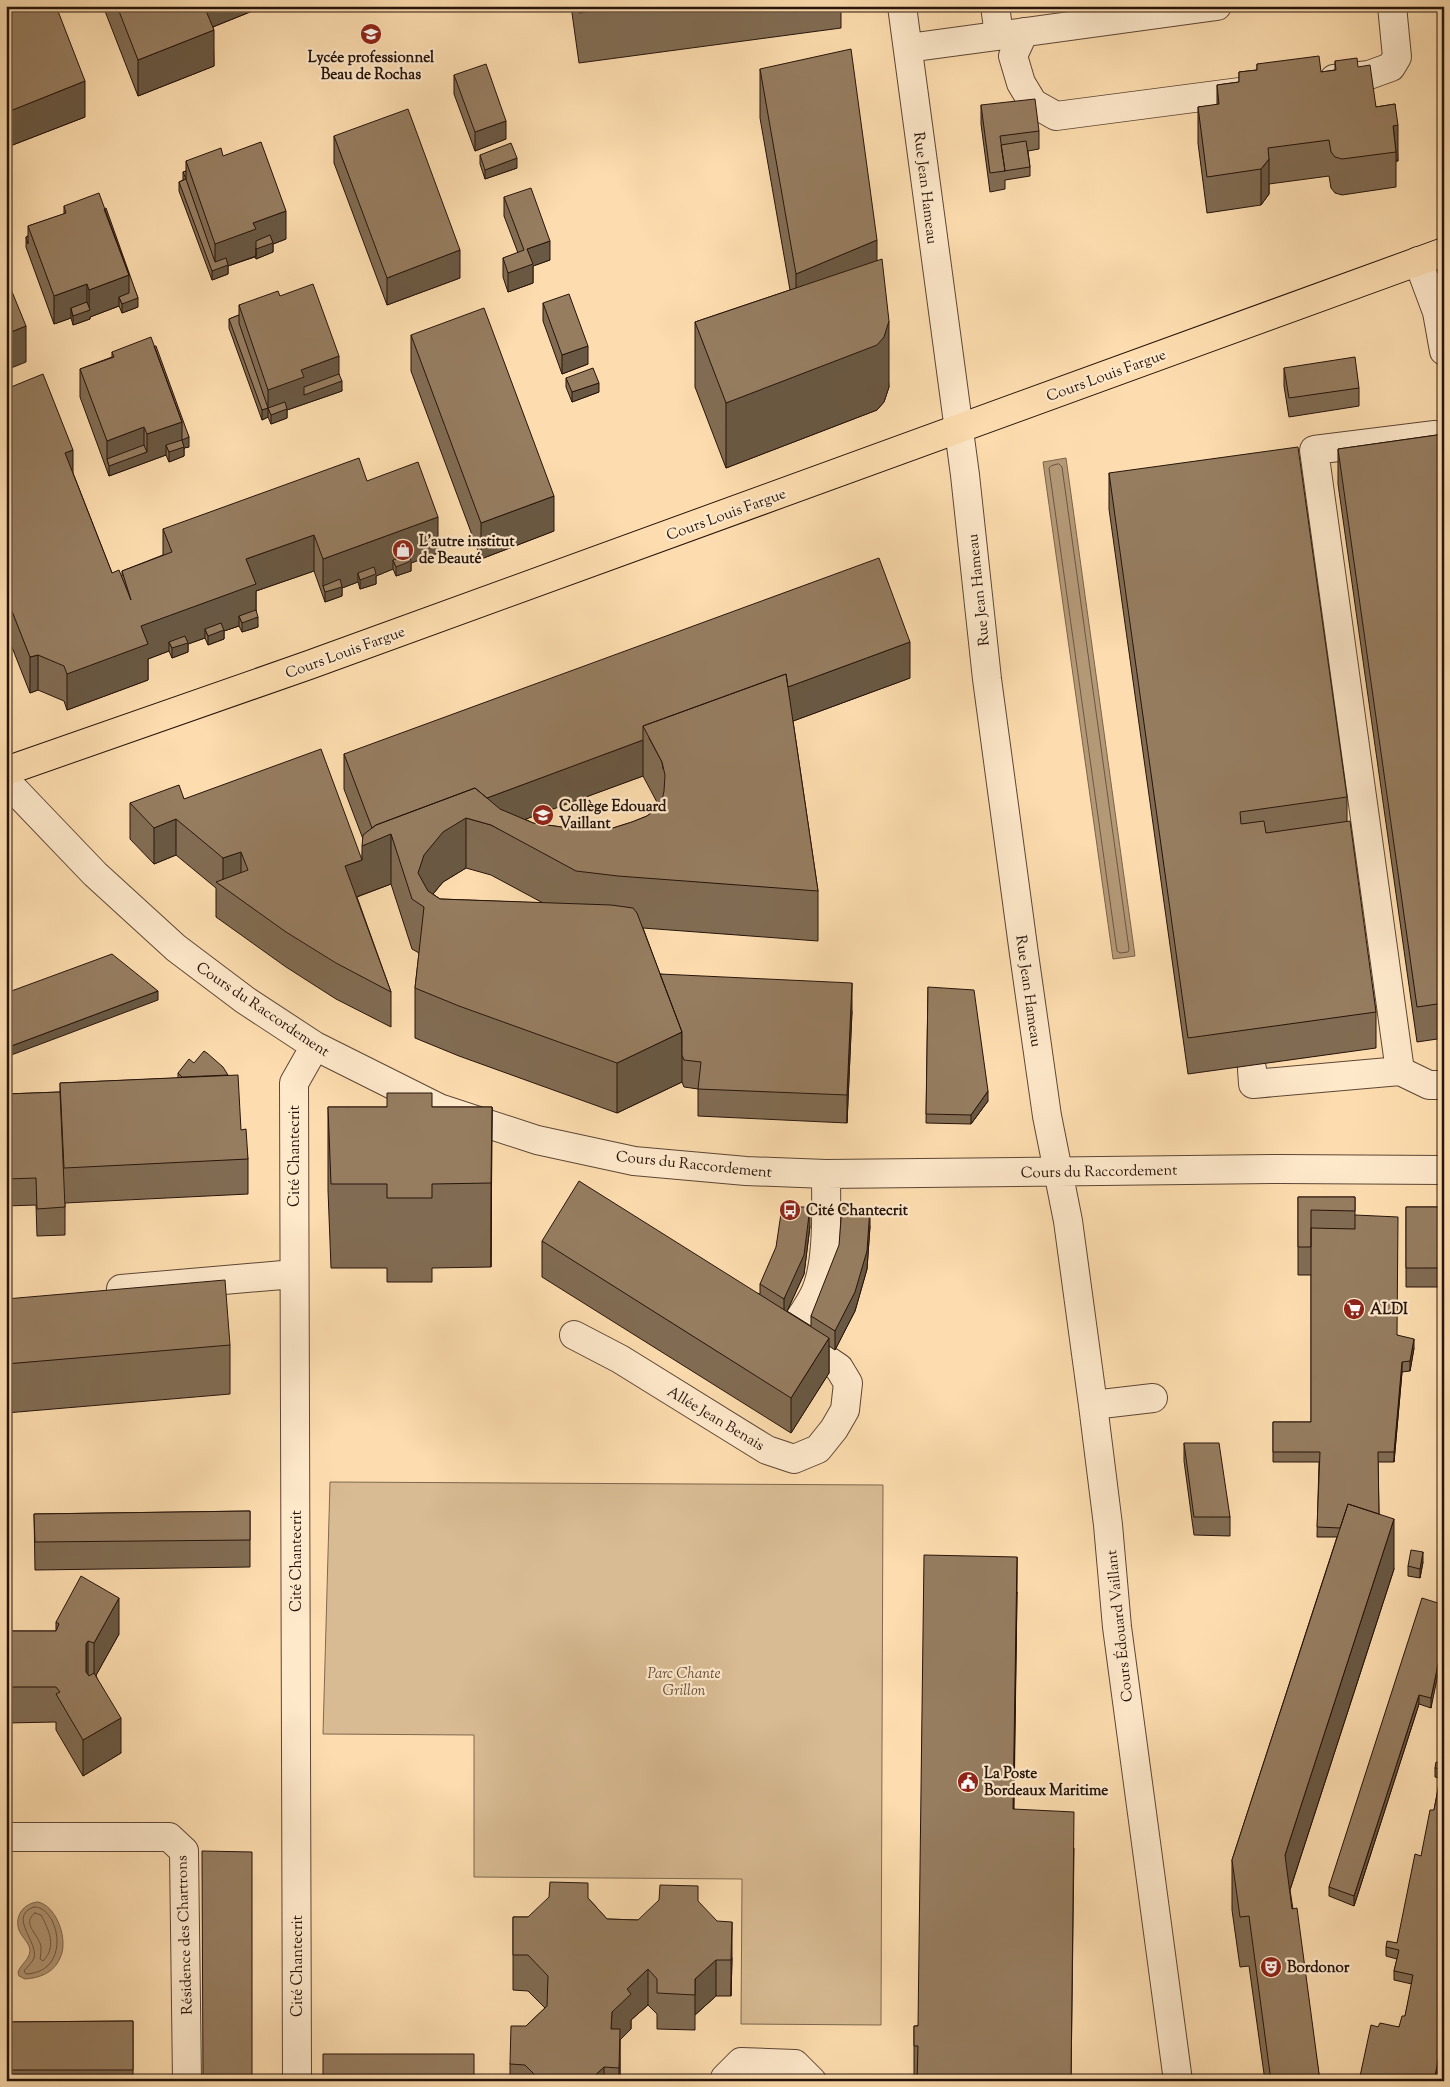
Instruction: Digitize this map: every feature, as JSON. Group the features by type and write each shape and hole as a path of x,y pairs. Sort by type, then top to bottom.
{"main road":[{"name":"Cours Louis Fargue","path":"6,771 309,665 1444,252"}],"street":[{"name":"Rue Jean Hameau","path":"902,6 973,538 988,689 1045,1106 1057,1172"},
{"path":"995,6 1011,34 1013,56 1021,83 1033,103 1056,116 1281,86"},
{"path":"908,48 1217,6"},
{"path":"1310,83 1369,75 1391,67 1397,57 1392,6"},
{"path":"1418,261 1437,312 1444,351"},
{"path":"1400,1071 1314,450 1435,435 1439,458"},
{"name":"Cours du Raccordement","path":"6,781 95,874 176,948 217,981 315,1046 439,1108 537,1140 634,1161 746,1171 826,1174 1260,1169 1444,1170"},
{"name":"Cité Chantecrit","path":"297,2081 294,1083 315,1046"},
{"path":"1252,1069 1253,1084 1400,1071 1428,1085 1444,1086"},
{"name":"Cours Édouard Vaillant","path":"1057,1172 1068,1221 1093,1405 1108,1525 1117,1627 1178,2081"},
{"name":"Allée Jean Benais","path":"574,1335 620,1359 767,1450 794,1459 818,1449 845,1410 848,1383 839,1368 789,1334 814,1294 822,1265 826,1226 826,1174"},
{"path":"95,1291 294,1274"},
{"path":"1093,1405 1153,1398"},
{"name":"Résidence des Chartrons","path":"6,1837 169,1837 184,1851 187,2081"},
{"path":"725,2081 725,2078 741,2062 795,2064 812,2081"}],"green space":[{"name":"Parc Chante Grillon","path":"330,1482 883,1485 881,2025 741,2024 742,1879 474,1877 474,1735 323,1734"}],"water":[{"path":"1066,458 1135,956 1113,959 1043,462"},
{"path":"38,1902 51,1910 60,1925 63,1943 62,1951 57,1963 50,1971 41,1976 25,1979 19,1976 18,1972 30,1951 29,1945 19,1930 18,1920 21,1911 28,1905"}],"building":[{"path":"6,6 56,6 85,81 10,111 6,101"},
{"path":"117,6 204,6 214,30 138,60"},
{"path":"578,6 628,6 579,13"},
{"path":"851,49 877,240 796,274 760,69"},
{"path":"1319,56 1321,72 1336,70 1335,61 1357,58 1358,67 1370,65 1376,107 1395,104 1398,125 1393,126 1396,152 1342,159 1335,157 1331,152 1329,140 1268,148 1269,159 1261,169 1207,177 1198,107 1219,104 1217,85 1239,82 1239,72 1257,70 1257,64"},
{"path":"486,64 506,121 475,132 454,75"},
{"path":"1035,99 1039,131 1000,136 1005,171 990,173 981,105"},
{"path":"408,109 460,250 387,278 334,136"},
{"path":"1026,141 1030,167 1005,171 1001,145"},
{"path":"261,142 286,211 253,223 256,229 215,244 186,161 221,148 223,156"},
{"path":"511,143 517,158 485,170 480,155"},
{"path":"186,179 215,262 226,258 228,265 212,271 179,182"},
{"path":"531,188 550,241 527,249 533,264 508,273 503,258 524,250 504,197"},
{"path":"99,193 129,275 89,290 87,284 54,296 28,226 66,213 64,206"},
{"path":"106,208 138,298 122,304 119,297 129,293 129,275 104,209"},
{"path":"270,235 273,243 256,249 256,241"},
{"path":"882,259 889,321 884,337 877,345 726,403 695,322"},
{"path":"6,277 26,326 6,334"},
{"path":"313,284 339,356 301,370 304,377 268,390 239,305 278,291 280,296"},
{"path":"569,294 588,346 562,355 543,303"},
{"path":"87,302 90,310 73,316 71,308"},
{"path":"484,308 554,496 481,523 411,335"},
{"path":"239,315 239,323 268,408 262,410 229,319"},
{"path":"151,337 182,422 147,434 144,427 107,441 80,369 114,357 112,352"},
{"path":"154,346 156,346 189,437 182,440 182,422"},
{"path":"1355,357 1359,388 1289,398 1284,368"},
{"path":"593,368 599,383 572,392 566,378"},
{"path":"43,374 73,450 65,453 112,573 119,570 131,600 122,571 172,552 163,529 359,458 367,481 418,462 438,517 323,559 314,535 246,559 256,584 141,626 148,644 67,674 64,666 38,655 30,657 6,596 6,389"},
{"path":"339,374 342,381 304,395 304,387"},
{"path":"285,402 287,409 271,415 268,408"},
{"path":"1444,434 1444,1003 1417,1007 1338,449"},
{"path":"182,440 184,447 169,452 166,445"},
{"path":"144,445 147,452 109,466 107,459"},
{"path":"1298,447 1347,797 1240,812 1241,824 1264,821 1266,833 1350,821 1376,1012 1188,1038 1109,473"},
{"path":"409,554 411,561 396,567 393,560"},
{"path":"879,558 910,642 788,687 786,674 643,726 643,740 487,798 475,788 372,828 344,754"},
{"path":"374,567 376,574 360,580 358,573"},
{"path":"340,579 342,587 325,592 323,586"},
{"path":"256,610 258,617 242,623 239,616"},
{"path":"221,623 224,630 208,636 205,629"},
{"path":"185,636 188,643 172,648 169,642"},
{"path":"786,674 818,891 618,876 576,871 491,825 466,818 443,832 424,855 418,873 428,891 440,899 611,905 633,908 637,913 682,1032 617,1063 459,1006 415,988 424,907 412,899 391,834 362,846 363,835 376,825 475,788 500,809 533,823 576,829 613,828 632,822 647,816 661,805 664,791 665,775 662,762 643,726"},
{"path":"321,749 362,860 345,866 391,992 336,963 286,932 216,882 248,870 241,852 223,858 176,819 154,828 130,803 179,785 184,799"},
{"path":"112,954 158,991 6,1048 6,993"},
{"path":"660,974 852,983 847,1095 698,1089 701,1062 684,1060 682,1055 682,1032"},
{"path":"928,987 974,990 988,1091 971,1115 926,1114"},
{"path":"204,1051 223,1067 228,1075 182,1077 178,1073 189,1059 194,1063"},
{"path":"238,1075 241,1130 246,1129 248,1159 64,1168 60,1083"},
{"path":"60,1092 65,1207 37,1209 36,1178 6,1179 6,1094"},
{"path":"387,1093 432,1093 432,1107 492,1107 491,1183 432,1184 432,1198 387,1198 387,1184 331,1184 328,1107 387,1107"},
{"path":"579,1181 829,1338 791,1398 542,1241"},
{"path":"1298,1197 1355,1197 1355,1211 1311,1210 1311,1247 1298,1247"},
{"path":"782,1207 810,1207 804,1255 784,1299 760,1284 776,1247"},
{"path":"842,1207 870,1208 867,1251 855,1292 835,1331 811,1316 839,1245"},
{"path":"1406,1207 1444,1207 1444,1268 1406,1268"},
{"name":"ALDI","path":"1355,1215 1398,1217 1397,1335 1414,1339 1410,1361 1402,1362 1394,1452 1378,1452 1379,1514 1348,1504 1340,1528 1317,1527 1320,1452 1273,1452 1273,1422 1311,1422 1311,1228 1355,1229"},
{"path":"225,1280 230,1345 6,1364 6,1299"},
{"path":"1184,1443 1219,1443 1230,1517 1194,1517"},
{"path":"1348,1504 1394,1519 1285,1855 1292,1909 1297,1908 1320,2081 1271,2081 1249,1916 1240,1917 1232,1860"},
{"path":"250,1511 250,1540 35,1542 34,1514"},
{"path":"1411,1550 1423,1552 1420,1569 1408,1566"},
{"name":"La Poste Bordeaux Maritime","path":"924,1555 1017,1557 1013,1809 1074,1812 1071,2081 917,2081 918,2046 914,2046 914,2026 918,2026"},
{"path":"81,1576 119,1598 94,1643 88,1641 86,1644 86,1672 89,1676 94,1673 121,1718 83,1740 56,1694 60,1692 56,1687 6,1687 6,1631 56,1631 59,1624 56,1622"},
{"path":"1422,1598 1444,1605 1444,1636 1431,1698 1419,1695 1354,1896 1329,1887"},
{"path":"1441,1755 1444,1756 1444,2031 1434,2081 1379,2081 1368,2079 1368,2081 1359,2081 1371,2025 1378,2027 1380,2023 1399,2027 1402,2016 1405,2016 1413,1975 1394,1971 1399,1950 1386,1947 1387,1941 1397,1943 1415,1854 1421,1856 1430,1810 1434,1810 1442,1769 1435,1768 1436,1762 1439,1763"},
{"path":"202,1851 252,1852 252,2081 203,2081"},
{"path":"550,1882 588,1883 588,1898 607,1919 638,1920 659,1900 660,1885 698,1886 698,1901 717,1921 732,1922 731,1960 716,1960 695,1979 695,1995 657,1993 657,1979 648,1969 627,1989 631,1994 612,2012 611,2029 620,2029 619,2068 604,2067 589,2081 541,2081 525,2065 510,2064 511,2026 526,2026 547,2006 548,1976 528,1955 513,1955 513,1917 528,1917 549,1897"},
{"path":"133,2021 133,2070 6,2070 6,2022"},
{"path":"323,2054 474,2054 474,2081 323,2081"}],"place":[{"name":"Lycée professionnel Beau de Rochas","path":"371,34"},
{"name":"L'autre institut de Beauté","path":"403,550"},
{"name":"Collège Edouard Vaillant","path":"543,815"},
{"name":"Cité Chantecrit","path":"790,1210"},
{"name":"ALDI","path":"1354,1309"},
{"name":"La Poste Bordeaux Maritime","path":"968,1782"},
{"name":"Bordonor","path":"1271,1967"}]}
